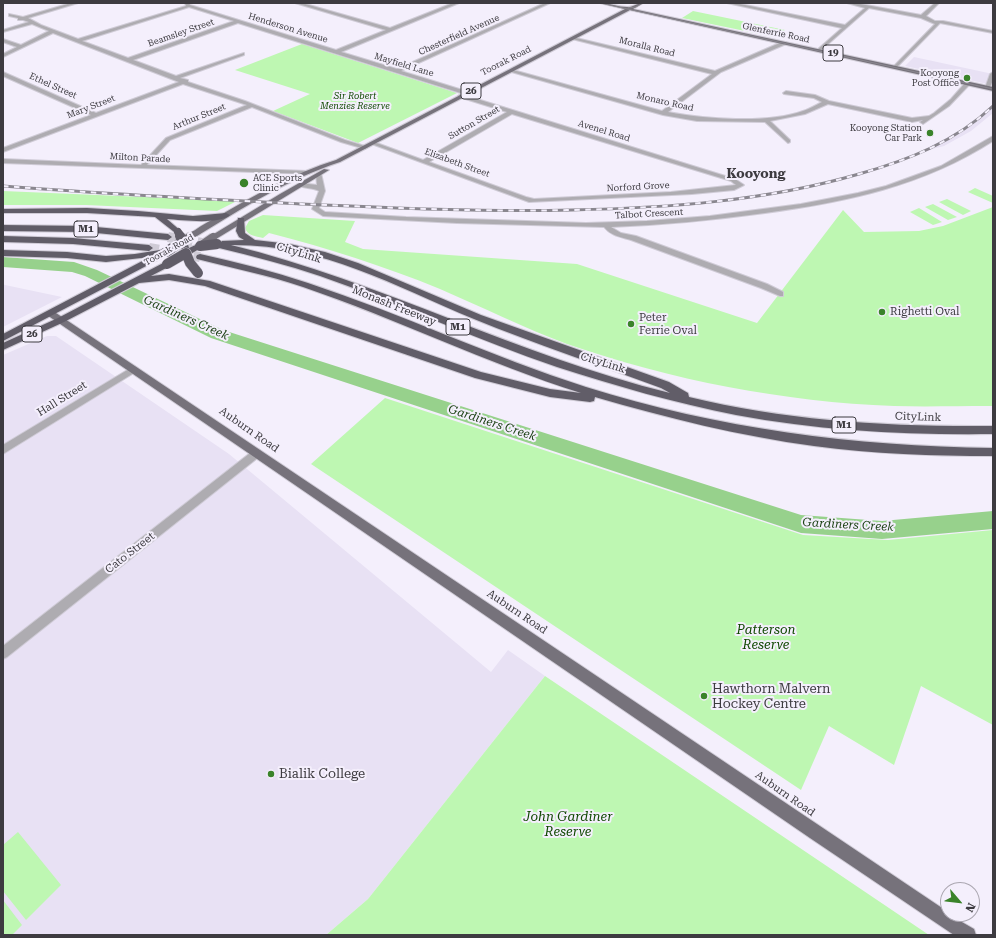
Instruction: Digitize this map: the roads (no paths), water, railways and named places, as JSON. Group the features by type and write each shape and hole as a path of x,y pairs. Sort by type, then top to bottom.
{"highway":[{"path":"3,212 86,211 203,218 217,218 226,215"},
{"path":"157,215 178,232 190,263 207,283"},
{"path":"241,220 239,230 240,234 252,241"},
{"name":"M1","path":"3,228 86,229 168,237"},
{"name":"M1","path":"3,239 73,241 149,248"},
{"path":"200,246 252,241 267,242 346,263 477,316 665,385 696,402"},
{"name":"Toorak Road","path":"3,347 61,320 139,280 185,248 200,246"},
{"name":"CityLink","path":"222,246 282,260 334,278 478,335 551,361 655,393 739,411 828,423 922,430 993,430"},
{"path":"3,253 67,255 104,259 135,257 185,248"},
{"name":"Toorak Road","path":"3,338 166,252"},
{"name":"Monash Freeway","path":"200,257 263,272 318,290 493,359 621,402"},
{"path":"104,259 113,268 113,274 107,284"},
{"path":"139,280 160,277 207,283 478,375 550,393 621,402"},
{"name":"M1","path":"621,402 688,420 811,441 890,449 993,452"}],"main road":[{"name":"Glenferrie Road","path":"602,3 990,88"},
{"name":"Toorak Road","path":"200,246 241,220 330,168 338,161 641,3"},
{"name":"Toorak Road","path":"185,248 194,234 226,215 285,183 326,164 338,161"},
{"name":"Auburn Road","path":"50,313 815,833 968,935"}],"street":[{"path":"21,18 76,3"},
{"path":"297,3 391,30"},
{"path":"311,7 321,3"},
{"path":"336,52 457,3"},
{"name":"Chesterfield Avenue","path":"397,71 548,3"},
{"path":"729,3 846,27"},
{"path":"849,3 911,16 924,17 935,24 993,32"},
{"path":"924,17 937,3"},
{"path":"79,40 188,4"},
{"name":"Henderson Avenue","path":"188,4 336,52"},
{"path":"819,50 868,7"},
{"path":"9,14 181,79 249,107 265,111 362,148"},
{"name":"Beamsley Street","path":"129,59 239,21"},
{"path":"3,31 30,23"},
{"path":"896,67 935,24"},
{"path":"3,56 53,31"},
{"name":"Moralla Road","path":"574,38 716,73"},
{"path":"3,40 21,47"},
{"path":"663,113 716,73 784,43"},
{"name":"Mayfield Lane","path":"336,52 468,93"},
{"name":"Mary Street","path":"3,150 95,115 242,54"},
{"name":"Monaro Road","path":"511,71 663,113 682,117 712,120 766,120 803,113 826,101 917,122 926,120 928,117 944,108 957,97 968,83"},
{"name":"Ethel Street","path":"3,74 95,115"},
{"path":"990,88 993,74"},
{"path":"786,93 826,101"},
{"name":"Avenel Road","path":"461,96 733,180 741,185"},
{"name":"Arthur Street","path":"142,167 168,139 249,107"},
{"name":"Sutton Street","path":"424,162 511,112"},
{"path":"766,120 788,141"},
{"name":"Talbot Crescent","path":"322,190 315,209 323,214 506,223 606,225 712,218 792,208 842,199 889,186 938,168 974,150 993,138"},
{"name":"Elizabeth Street","path":"372,143 524,199 535,201"},
{"name":"Milton Parade","path":"3,161 276,173 307,173"},
{"path":"276,173 283,177 285,183"},
{"path":"319,174 322,190"},
{"path":"300,185 312,186 322,190"},
{"name":"Norford Grove","path":"535,201 564,198 641,197 734,188 741,185"},
{"path":"622,224 624,230 633,238"},
{"path":"606,225 609,229 618,234 633,238 764,286 780,294"},
{"name":"Hall Street","path":"3,450 134,369"},
{"name":"Cato Street","path":"3,653 257,453"}],"waterway":[{"name":"Gardiners Creek","path":"3,262 74,267 91,273 217,334 801,524 882,530 993,520"}],"tunnel":[{"path":"168,237 213,245"},
{"path":"149,248 200,257"}],"tram line":[{"path":"600,3 993,89"},
{"path":"628,8 636,7 643,3"}],"railway":[{"path":"3,186 302,204 437,209 572,210 680,205 753,197 788,191 877,169 913,156 947,140 978,119 993,106"}],"place":[{"name":"Kooyong Post Office","path":"967,78"},
{"name":"Kooyong Station Car Park","path":"930,133"},
{"name":"ACE Sports Clinic","path":"244,183"},
{"name":"Righetti Oval","path":"882,312"},
{"name":"Peter Ferrie Oval","path":"631,324"},
{"name":"Hawthorn Malvern Hockey Centre","path":"704,696"},
{"name":"Bialik College","path":"271,774"}],"district":[{"name":"Kooyong","path":"756,174"}],"park label":[{"name":"Sir Robert Menzies Reserve","path":"355,102"},
{"name":"Patterson Reserve","path":"766,638"},
{"name":"John Gardiner Reserve","path":"568,824"}]}
